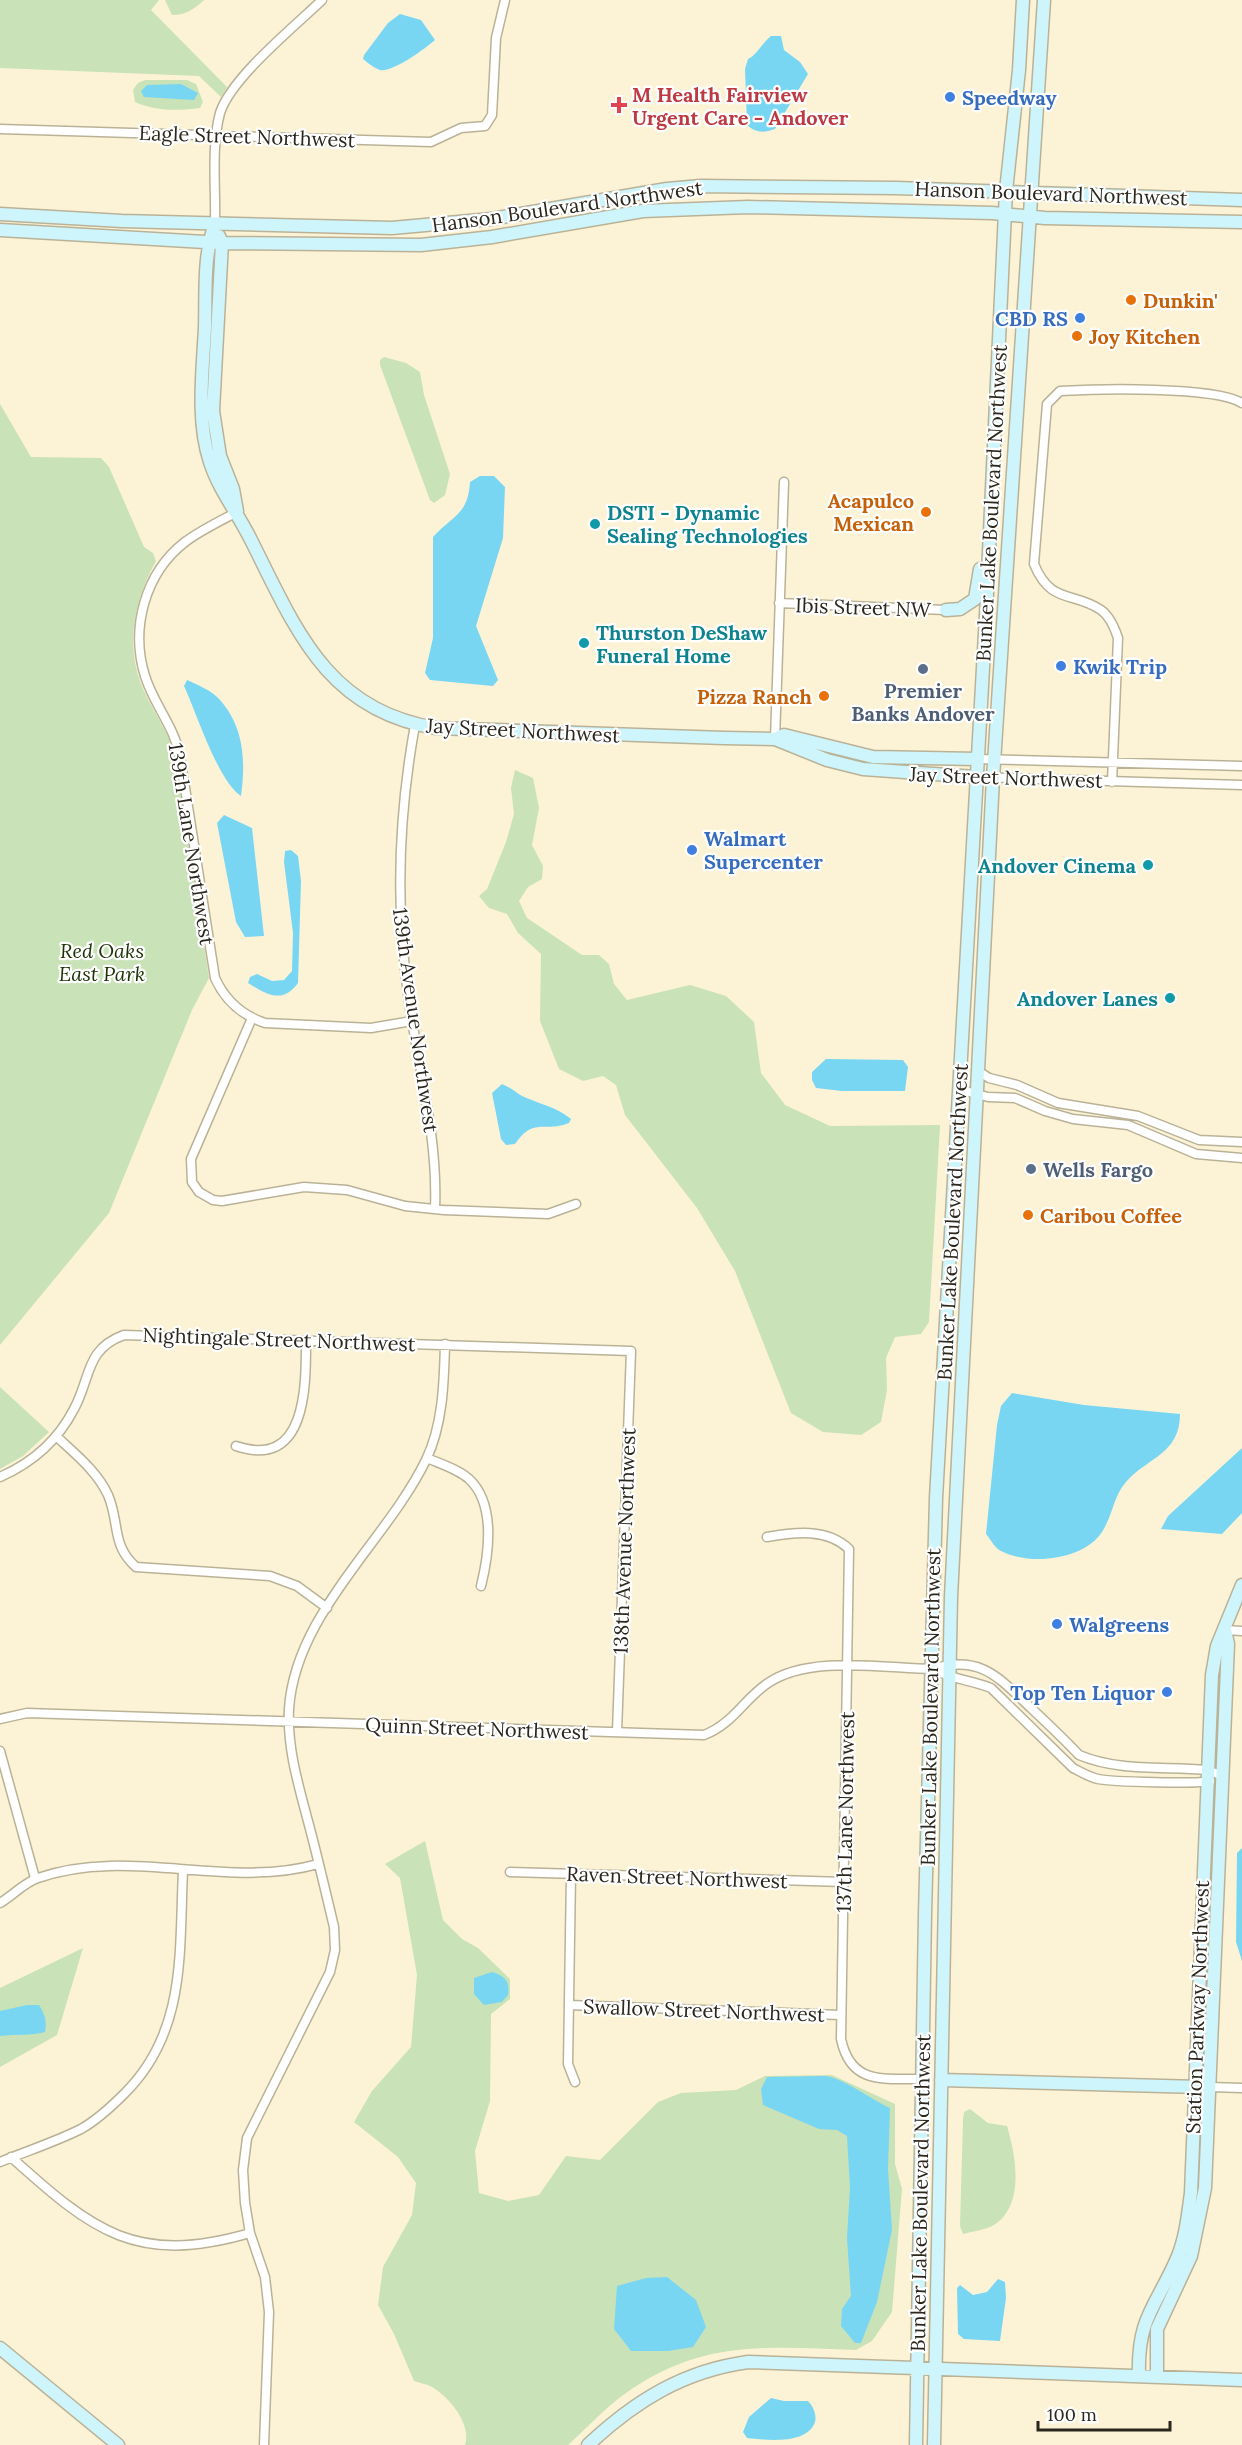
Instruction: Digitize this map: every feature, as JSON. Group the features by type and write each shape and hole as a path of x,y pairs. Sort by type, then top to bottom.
{"main road":[{"name":"Bunker Lake Boulevard Northwest","path":"916,2445 936,1498 1006,191 1019,70 1023,0"},
{"name":"Bunker Lake Boulevard Northwest","path":"934,2445 950,1664 993,778 1044,0"},
{"name":"Hanson Boulevard Northwest","path":"0,214 215,224 392,228 491,219 667,189 701,186 1006,191 1242,200"},
{"name":"Hanson Boulevard Northwest","path":"0,230 222,243 421,245 677,208 1006,214 1029,217 1242,222"},
{"name":"Jay Street Northwest","path":"215,224 208,242 202,395 205,438 210,462 220,487 237,512 294,625 327,672 356,698 375,709 415,725 436,728 775,739 827,760 863,770 976,777"},
{"name":"Jay Street Northwest","path":"215,224 222,243 213,411 218,447 236,499 237,512"},
{"path":"946,610 967,605 977,594 984,536 990,512"},
{"name":"Jay Street Northwest","path":"775,739 784,735 873,757 977,759"},
{"name":"Station Parkway Northwest","path":"1139,2376 1142,2330 1158,2293 1179,2254 1196,2203 1195,2087 1212,1675 1216,1646 1225,1630 1242,1585"},
{"name":"Station Parkway Northwest","path":"1157,2377 1157,2329 1191,2256 1210,2087 1228,1644 1225,1630"},
{"path":"941,2080 1210,2087"},
{"path":"1158,2293 1170,2299"},
{"path":"0,2348 118,2445"},
{"path":"588,2445 615,2420 654,2392 712,2369 767,2362 1242,2380"}],"street":[{"path":"215,224 218,135 220,114 226,99 242,78 322,0"},
{"name":"Eagle Street Northwest","path":"0,129 431,142 461,128 480,127 489,122 492,115 496,38 505,0"},
{"path":"1112,782 1118,638 1113,624 1102,610 1056,594 1039,577 1034,564 1047,404 1060,391 1111,388 1217,395 1242,403"},
{"path":"775,739 784,482"},
{"name":"139th Lane Northwest","path":"237,512 192,537 170,557 149,588 139,632 145,676 174,732 180,756 211,966 220,988 234,1006 252,1018"},
{"name":"Ibis Street NW","path":"779,603 946,610"},
{"name":"139th Avenue Northwest","path":"415,725 409,759 398,883 400,930 412,1021 432,1123 435,1209"},
{"name":"Jay Street Northwest","path":"977,759 1242,766"},
{"name":"Jay Street Northwest","path":"976,777 1242,785"},
{"path":"412,1021 361,1028 284,1026 252,1018 191,1159 192,1182 196,1188 203,1195 222,1201 288,1188 333,1188 405,1206 435,1209 548,1214 576,1204"},
{"path":"978,1071 989,1078 1017,1085 1058,1103 1138,1116 1199,1140 1242,1142"},
{"path":"958,1089 987,1097 1015,1098 1045,1111 1073,1119 1128,1125 1196,1154 1242,1158"},
{"name":"Nightingale Street Northwest","path":"0,1478 24,1465 56,1436 75,1407 97,1353 111,1340 135,1335 630,1351"},
{"path":"236,1446 249,1451 272,1449 282,1443 292,1428 303,1406 306,1340"},
{"path":"264,2445 269,2312 265,2277 250,2233 243,2170 247,2138 330,1972 335,1950 334,1927 290,1749 292,1688 305,1647 327,1608 408,1492 427,1458 440,1409 445,1344"},
{"name":"138th Avenue Northwest","path":"617,1732 630,1351"},
{"path":"56,1436 93,1471 108,1495 121,1551 136,1566 270,1576 297,1586 327,1608"},
{"path":"427,1458 468,1479 483,1501 488,1533 487,1564 481,1586"},
{"name":"137th Lane Northwest","path":"767,1537 786,1534 825,1534 839,1539 849,1549 840,2015 844,2053 858,2070 867,2076 881,2079 922,2079"},
{"path":"1225,1630 1242,1631"},
{"name":"Quinn Street Northwest","path":"0,1719 27,1713 704,1735 729,1722 766,1684 787,1672 811,1667 932,1670 950,1664 972,1665 992,1672 1080,1755 1094,1762 1111,1766 1207,1776"},
{"name":"Quinn Street Northwest","path":"932,1670 950,1678 976,1682 991,1688 1073,1768 1087,1776 1099,1780 1223,1776"},
{"path":"0,1751 35,1878"},
{"path":"0,1903 35,1878 84,1867 257,1874 292,1872 318,1864"},
{"path":"0,2162 82,2128 108,2110 136,2082 164,2038 175,2001 178,1977 183,1870"},
{"name":"Raven Street Northwest","path":"510,1872 844,1882"},
{"path":"572,1874 568,2064 575,2082"},
{"name":"Swallow Street Northwest","path":"569,2005 840,2015"},
{"path":"1210,2087 1242,2088"},
{"path":"11,2157 51,2193 90,2223 120,2238 153,2245 183,2247 218,2242 250,2233"}],"green space":[{"path":"0,0 159,0 151,10 227,87 221,97 199,76 0,68"},
{"path":"165,0 204,0 190,11 172,15"},
{"path":"145,80 187,80 196,84 203,102 200,108 184,110 158,109 142,105 135,102 133,90 138,83"},
{"path":"384,357 406,363 420,372 424,395 450,474 445,495 434,503 430,500 380,365 380,360"},
{"name":"Red Oaks East Park","path":"0,404 31,457 101,458 109,467 144,547 153,553 156,561 137,609 133,643 135,660 145,693 174,751 209,978 192,1010 109,1213 0,1345"},
{"path":"515,770 533,778 539,808 532,845 543,866 542,879 528,887 519,901 527,918 582,955 599,955 609,964 614,984 627,1000 690,985 726,996 754,1022 761,1073 785,1105 830,1126 940,1125 929,1322 921,1334 895,1337 886,1358 887,1390 881,1422 861,1435 823,1432 791,1413 735,1271 697,1208 625,1115 616,1085 603,1076 583,1081 559,1069 540,1021 541,954 518,933 507,914 489,908 479,896 487,889 506,842 514,814 511,788"},
{"path":"0,1387 49,1432 23,1456 0,1469"},
{"path":"425,1841 443,1920 462,1939 478,1948 510,1979 510,1999 491,2014 490,2101 475,2151 479,2193 508,2201 539,2195 566,2156 600,2160 658,2102 681,2093 736,2090 765,2076 832,2075 895,2104 895,2164 902,2189 892,2312 872,2341 856,2350 765,2348 709,2355 682,2363 626,2393 568,2445 465,2445 465,2428 458,2412 439,2392 430,2386 414,2381 394,2334 378,2305 383,2267 412,2215 416,2183 398,2157 354,2122 372,2091 411,2047 417,1975 400,1878 385,1864"},
{"path":"83,1948 57,2035 0,2067 0,1988"},
{"path":"970,2109 988,2123 1007,2126 1016,2179 1014,2193 1004,2216 991,2227 963,2234 960,2226 963,2120 964,2112"}],"water":[{"path":"400,14 421,20 435,40 417,54 392,68 380,70 373,67 363,59 364,55 388,23"},
{"path":"771,36 781,36 784,50 800,62 808,74 775,129 760,132 747,125 745,69 748,59"},
{"path":"181,84 198,93 194,100 144,97 141,91 147,85"},
{"path":"480,476 494,476 505,487 503,538 476,626 498,680 493,686 430,680 425,673 433,638 433,537 463,508 469,493 470,482"},
{"path":"187,680 216,696 238,730 243,756 241,796 232,788 216,762 184,686"},
{"path":"224,815 252,828 264,936 245,937 236,922 217,823"},
{"path":"291,850 298,856 301,881 298,983 287,994 274,995 248,983 250,977 257,974 272,981 284,980 292,971 293,933 284,862 285,851"},
{"path":"826,1059 903,1060 908,1067 905,1091 842,1091 816,1088 812,1080 812,1072"},
{"path":"502,1084 522,1096 560,1111 571,1119 569,1123 528,1130 515,1144 506,1145 501,1139 492,1093"},
{"path":"1012,1393 1084,1405 1180,1414 1179,1427 1169,1447 1126,1482 1118,1494 1102,1532 1083,1549 1056,1558 1013,1556 999,1550 986,1534 997,1425 1001,1406"},
{"path":"1242,1448 1242,1513 1222,1534 1161,1529 1168,1516"},
{"path":"1242,1848 1242,1961 1236,1942 1237,1853"},
{"path":"492,1972 506,1980 508,1995 502,2002 484,2005 474,1994 474,1978"},
{"path":"27,2005 39,2005 45,2018 45,2032 0,2036 0,2011"},
{"path":"826,2076 849,2085 890,2108 888,2169 892,2230 877,2302 861,2343 855,2343 841,2326 842,2309 851,2296 847,2238 850,2187 847,2136 837,2130 819,2129 763,2105 761,2089 767,2077"},
{"path":"667,2277 696,2300 706,2327 693,2347 668,2351 631,2351 614,2329 617,2286 646,2278"},
{"path":"998,2279 1005,2282 1006,2298 1000,2341 964,2339 958,2334 957,2288 960,2285 973,2295 987,2292"},
{"path":"771,2398 784,2401 808,2401 815,2416 811,2429 795,2438 765,2440 747,2438 743,2432 749,2417"}],"place":[{"name":"Speedway","path":"950,97"},
{"name":"M Health Fairview Urgent Care - Andover","path":"619,105"},
{"name":"Dunkin'","path":"1131,300"},
{"name":"CBD RS","path":"1080,318"},
{"name":"Joy Kitchen","path":"1077,336"},
{"name":"Acapulco Mexican","path":"926,512"},
{"name":"DSTI - Dynamic Sealing Technologies","path":"595,524"},
{"name":"Thurston DeShaw Funeral Home","path":"584,643"},
{"name":"Kwik Trip","path":"1061,666"},
{"name":"Premier Banks Andover","path":"923,669"},
{"name":"Pizza Ranch","path":"824,696"},
{"name":"Walmart Supercenter","path":"692,850"},
{"name":"Andover Cinema","path":"1148,865"},
{"name":"Andover Lanes","path":"1170,998"},
{"name":"Wells Fargo","path":"1031,1169"},
{"name":"Caribou Coffee","path":"1028,1215"},
{"name":"Walgreens","path":"1057,1624"},
{"name":"Top Ten Liquor","path":"1167,1692"}]}
